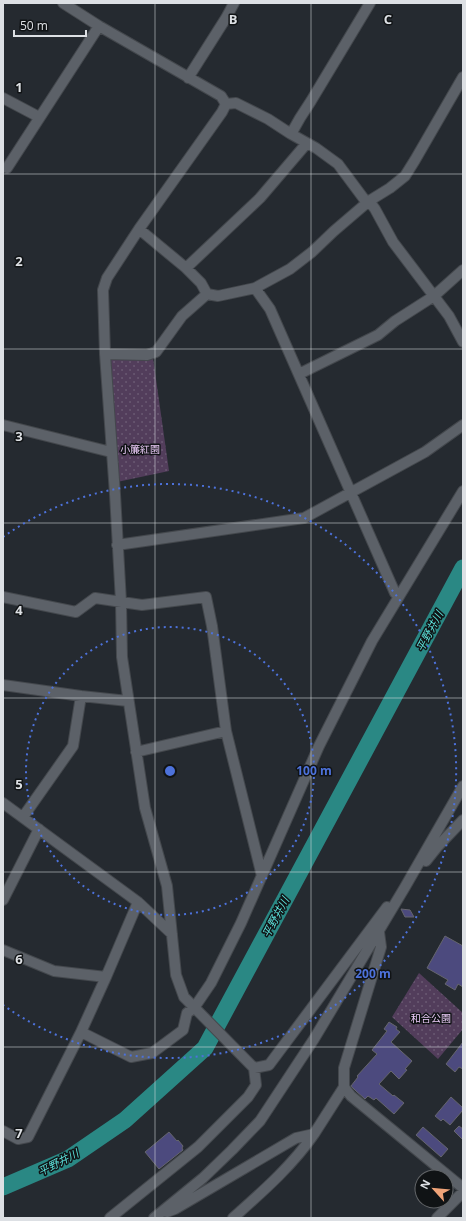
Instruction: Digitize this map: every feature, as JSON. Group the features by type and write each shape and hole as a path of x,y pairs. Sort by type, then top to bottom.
{"street":[{"path":"63,3 99,26 221,96 226,104"},
{"path":"188,78 234,3"},
{"path":"291,134 370,3"},
{"path":"7,168 99,26"},
{"path":"207,294 218,296 256,288 290,269 312,252 334,230 368,202 390,188 404,176 415,160 463,77"},
{"path":"3,98 39,118"},
{"path":"226,104 236,103 268,119 316,148 338,164 375,209 393,242 449,316 463,342"},
{"path":"110,1218 198,1147 248,1097 256,1085 254,1068 235,1047 184,997 176,975 167,886 145,808 122,657 121,602 105,354 103,290 107,278 139,229 222,112 226,104"},
{"path":"186,268 260,198 307,143"},
{"path":"139,229 186,268 201,283 207,294"},
{"path":"299,374 378,335 395,321 434,296 463,270"},
{"path":"256,288 270,309 395,593 399,596"},
{"path":"105,354 147,355 156,352 188,310 207,294"},
{"path":"3,425 111,452"},
{"path":"117,546 304,518 425,452 463,425"},
{"path":"81,1032 130,1057 152,1053 183,1030 187,1014 197,1010 241,923 319,746 372,640 463,491"},
{"path":"3,597 76,612 95,598 142,605 206,597 212,626 226,732 262,876"},
{"path":"3,685 128,701"},
{"path":"23,817 73,746 81,696"},
{"path":"136,752 226,732"},
{"path":"155,1217 218,1164 260,1121 314,1038 379,932 463,786"},
{"path":"3,803 138,902 172,934"},
{"path":"254,1068 269,1065 385,909 438,846 463,820"},
{"path":"3,900 39,829"},
{"path":"3,1131 18,1139 28,1137 81,1032 138,902"},
{"path":"233,1218 279,1176 306,1146 344,1087 344,1068 380,947 379,932"},
{"path":"3,950 54,971 106,977"},
{"path":"344,1087 351,1096 463,1188"},
{"path":"155,1217 174,1209 296,1138 314,1134"},
{"path":"437,1218 463,1192"}],"green space":[{"name":"小簾紅園","path":"108,358 153,358 169,471 117,482"},
{"name":"和合公園","path":"419,973 463,1013 463,1029 438,1059 392,1017"}],"building":[{"path":"401,909 410,910 414,917 405,917"},
{"path":"445,936 463,946 463,987 458,984 455,990 445,984 448,980 427,968"},
{"path":"389,1022 397,1027 396,1029 400,1032 391,1042 412,1061 405,1069 407,1070 399,1079 391,1071 379,1084 404,1103 394,1114 376,1098 374,1100 368,1096 365,1099 351,1086 358,1077 357,1076 377,1054 372,1050 387,1031 384,1029"},
{"path":"463,1042 463,1069 459,1067 455,1072 446,1064"},
{"path":"451,1097 463,1108 463,1110 450,1125 443,1119 441,1121 435,1116"},
{"path":"459,1126 463,1129 463,1140 454,1131"},
{"path":"423,1127 448,1149 441,1157 416,1135"},
{"path":"169,1132 183,1146 183,1150 159,1169 145,1152"}],"waterway":[{"name":"平野井川","path":"3,1187 68,1159 125,1120 205,1048 463,568"}]}
